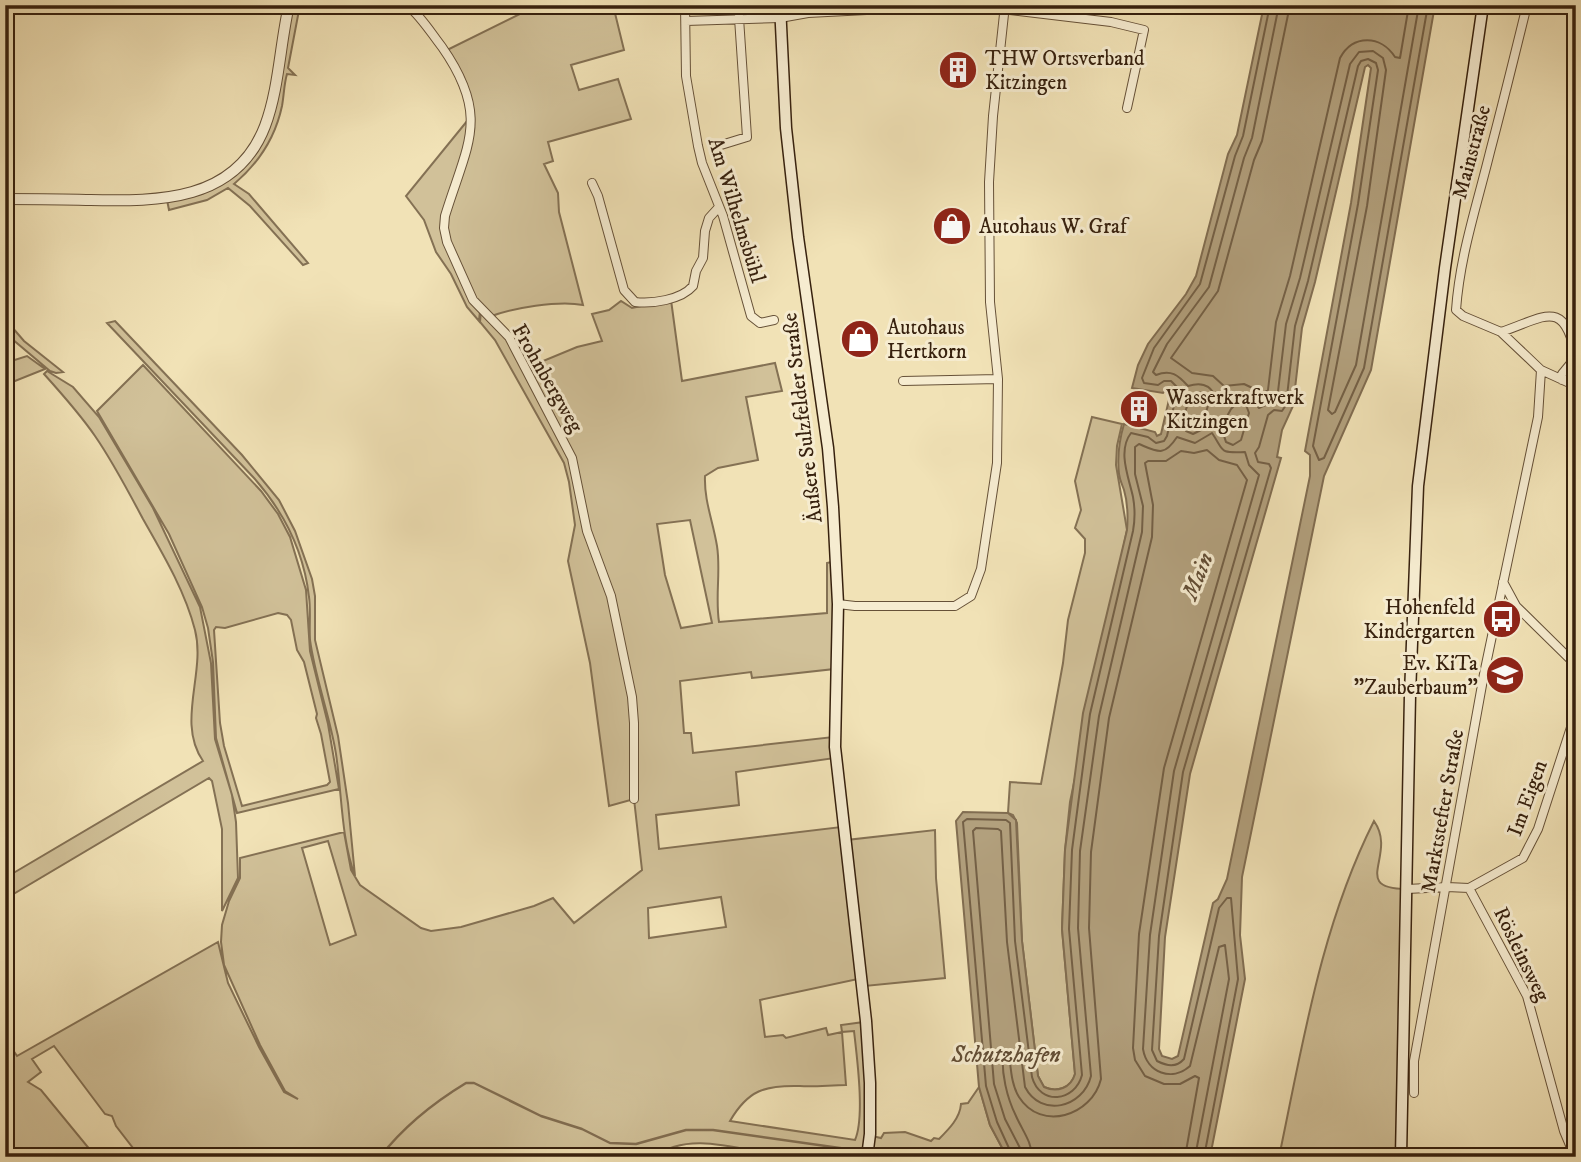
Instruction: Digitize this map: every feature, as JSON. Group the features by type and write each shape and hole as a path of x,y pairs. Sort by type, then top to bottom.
{"main road":[{"name":"Äußere Sulzfelder Straße","path":"780,5 786,128 798,237 828,448 838,604 834,720 843,827 866,1021 870,1083 867,1157"},
{"path":"1401,1157 1414,549 1418,486 1445,268 1483,5"}],"street":[{"path":"5,199 166,198 194,192 223,178 242,162 265,126 289,5"},
{"name":"Frohnbergweg","path":"407,5 420,18 453,64 466,88 470,105 468,147 444,216 447,242 473,300 511,342 560,432 576,472 587,531 611,596 632,697 634,799"},
{"name":"Am Wilhelmsbühl","path":"685,5 687,76 702,163 719,207 751,316 760,323 774,320"},
{"name":"Mainstraße","path":"1502,332 1463,316 1456,310 1468,230 1527,5"},
{"path":"686,21 780,18 808,13 985,7 1111,22 1144,30 1128,108"},
{"path":"838,604 947,608 961,604 971,596 981,569 997,463 998,379 990,302 989,182 1005,8"},
{"path":"721,145 747,137 738,18"},
{"path":"592,183 624,290 635,302 645,303 681,295 693,286 696,271 703,258 709,218 719,207"},
{"path":"1562,380 1562,374 1576,357 1561,320 1547,315 1502,332 1541,370 1562,380 1576,386"},
{"name":"Marktstefter Straße","path":"1414,1093 1415,1061 1484,674 1538,417 1541,370"},
{"path":"903,381 998,379"},
{"path":"1503,582 1516,606 1576,665"},
{"name":"Im Eigen","path":"1469,888 1523,858 1538,829 1576,712"},
{"path":"1407,889 1469,888"},
{"name":"Rösleinsweg","path":"1469,888 1527,996 1564,1131 1575,1157"}],"shaded area":[{"path":"291,5 300,5 288,68 295,75 287,74 279,118 270,140 251,168 234,184 249,194 308,263 303,265 250,206 228,188 207,200 169,210 167,200 209,189 260,141"},
{"path":"538,5 613,5 624,50 571,65 579,90 618,79 631,119 548,142 553,161 544,164 558,193 559,212 583,305 536,306 489,317 480,311 479,321 467,307 451,274 436,252 424,220 406,196 472,115 445,51"},
{"path":"671,300 682,381 775,363 782,391 746,397 758,460 718,468 705,476 718,555 719,622 827,613 827,563 835,561 834,669 752,678 751,672 680,681 684,733 691,733 693,753 833,737 835,758 736,772 739,805 656,815 659,849 841,827 858,979 760,1000 765,1037 783,1035 786,1038 826,1028 828,1035 842,1032 841,1025 864,1022 869,1084 865,1157 790,1157 702,1143 685,1144 654,1157 140,1157 116,1126 112,1116 105,1114 54,1046 32,1059 41,1072 28,1082 41,1090 96,1157 5,1157 5,1077 13,1063 13,1050 17,1056 218,942 228,983 259,1047 284,1092 298,1099 285,1091 260,1045 224,965 222,925 240,878 240,858 344,832 351,870 360,885 421,928 431,931 461,927 553,898 574,923 642,870 634,799 609,806 590,663 568,561 575,525 564,463 495,340 480,322 481,311 503,332 524,369 577,347 602,341 592,314 609,310 621,301 632,308","holes":["690,520 712,623 681,628 665,575 657,524","328,841 356,935 330,945 302,848","721,897 726,927 649,938 648,908","854,1031 860,1103 855,1140 730,1121 744,1102 767,1088 846,1085 842,1032"]},
{"path":"5,319 24,341 63,372 50,371 5,333"},
{"path":"115,321 242,455 279,500 295,531 312,579 315,596 315,640 338,736 355,876 344,831 333,740 312,654 310,602 297,548 283,518 254,478 107,323"},
{"path":"27,356 45,369 5,385 5,363"},
{"path":"143,365 261,491 278,514 290,537 306,590 310,651 328,724 339,789 237,813 216,738 213,662 202,607 169,534 97,411","holes":["278,613 287,615 291,620 297,650 304,662 330,782 327,785 242,806 220,723 214,630 216,627 225,628"]},
{"path":"47,371 73,387 99,417 153,508 200,607 211,663 215,739 232,795 236,822 238,878 222,911 222,829 212,781 209,778 5,899 5,878 203,761 195,746 192,730 197,646 195,630 185,601 166,559 108,456 83,420 44,374"},
{"path":"1092,417 1122,424 1116,465 1127,530 1070,802 1062,929 1075,1074 1067,1086 1054,1089 1044,1087 1038,1076 1022,941 1017,823 1013,815 1008,813 1010,782 1041,784 1068,620 1085,553 1085,539 1075,528 1081,510 1075,481"},
{"path":"1374,821 1380,834 1381,846 1377,876 1381,883 1390,887 1407,889 1401,1157 1279,1157 1327,943 1340,902"},
{"path":"935,830 936,878 945,978 865,986 847,840"},
{"path":"979,1087 990,1125 1007,1157 869,1157 872,1136 881,1138 884,1133 905,1132 931,1141 934,1138 939,1139 956,1119 961,1104 968,1103"}],"water":[{"path":"1264,5 1435,5 1371,370 1324,476 1242,877 1240,935 1245,979 1210,1157 1007,1157 990,1125 979,1087 956,821 963,812 1008,813 1016,820 1022,941 1038,1076 1044,1087 1063,1088 1075,1074 1062,929 1065,850 1083,713 1127,530 1126,500 1118,468 1121,437 1124,424 1155,432 1157,436 1161,434 1171,391 1166,388 1163,393 1132,388 1138,365 1148,344 1186,294 1196,276 1228,154 1237,135","holes":["1368,65 1371,68 1351,203 1305,451 1310,455 1310,476 1227,879 1218,899 1213,903 1178,1056 1172,1059 1162,1056 1159,1049 1165,937 1190,774 1281,458 1277,457 1282,430 1293,406 1302,328 1365,67"]}],"waterway":[{"path":"380,1157 420,1116 466,1083 474,1083 541,1116 582,1129 610,1143 636,1144 686,1130 713,1130 861,1151"},
{"path":"874,1152 919,1157"}],"place":[{"name":"THW Ortsverband Kitzingen","path":"958,70"},
{"name":"Autohaus W. Graf","path":"952,226"},
{"name":"Autohaus Hertkorn","path":"860,339"},
{"name":"Wasserkraftwerk Kitzingen","path":"1139,409"},
{"name":"Hohenfeld Kindergarten","path":"1502,619"},
{"name":"Ev. KiTa \"Zauberbaum\"","path":"1505,675"}],"water label":[{"name":"Main","path":"1197,576"},
{"name":"Schutzhafen","path":"1006,1054"}]}
